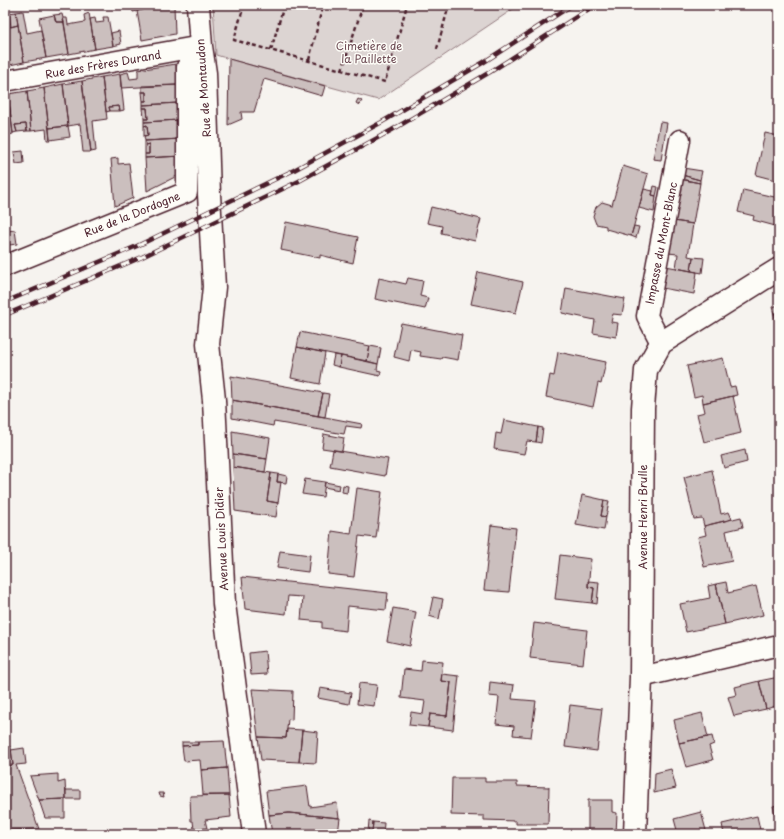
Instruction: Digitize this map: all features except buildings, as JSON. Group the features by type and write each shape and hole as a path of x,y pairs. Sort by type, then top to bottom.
{"main road":[{"name":"Rue de Montaudon","path":"198,5 200,46 205,73 212,242"},
{"name":"Avenue Louis Didier","path":"212,242 214,287 208,344 214,400 224,604 254,834"},
{"name":"Avenue Henri Brulle","path":"635,834 642,677 643,408 646,370 661,343 779,269"}],"street":[{"name":"Rue des Frères Durand","path":"5,81 200,46"},
{"name":"Rue de la Dordogne","path":"5,266 187,192 187,67 200,46"},
{"name":"Impasse du Mont-Blanc","path":"661,343 647,316 680,140"},
{"path":"642,677 779,645"}],"path":[{"path":"244,5 234,40 385,82 407,5"},
{"path":"271,50 284,5"},
{"path":"309,60 323,5"},
{"path":"342,70 363,5"},
{"path":"437,49 449,5"}],"green space":[{"name":"Cimetière de la Paillette","path":"213,5 519,5 378,100 216,55"}],"railway":[{"path":"5,302 137,246 294,170 382,122 484,62 572,5"},
{"path":"5,315 142,257 299,181 392,130 490,72 595,5"}]}
